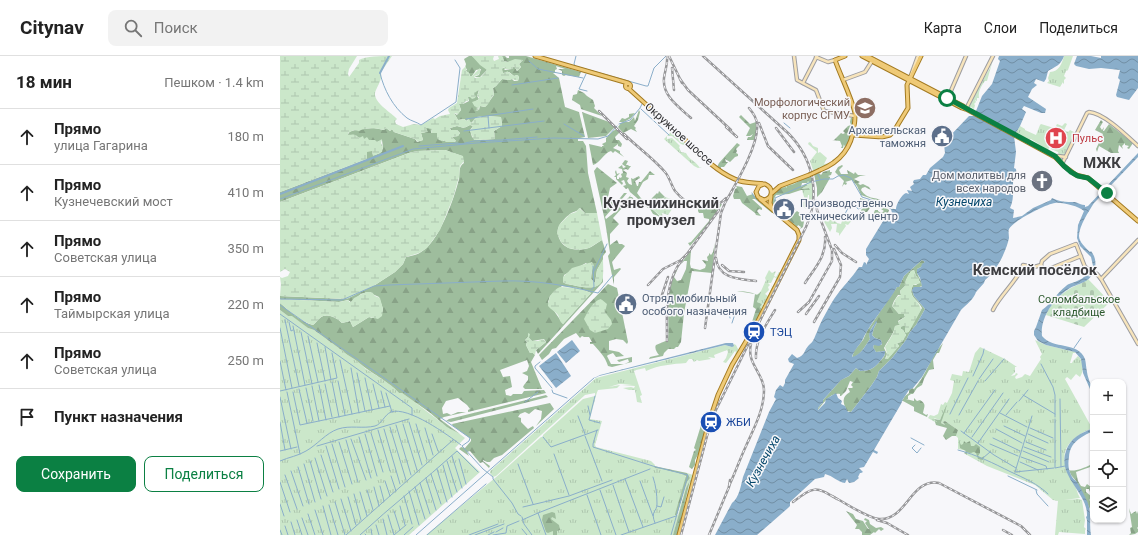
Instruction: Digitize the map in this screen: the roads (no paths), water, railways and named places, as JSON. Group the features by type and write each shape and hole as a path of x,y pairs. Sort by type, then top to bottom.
{"main road":[{"name":"Окружное шоссе","path":"535,56 619,81 628,86 708,162 737,180 764,184"},
{"path":"760,199 766,199 780,186 830,165 848,148 854,135 855,115 835,60 845,56"},
{"path":"862,56 1058,158 1062,164 1079,177 1088,178 1106,192 1138,221"},
{"path":"867,56 872,60"},
{"path":"854,135 882,137 893,133 908,108 906,88 920,56"},
{"path":"756,191 759,186 764,184 769,186 778,186 809,175"},
{"path":"679,535 709,421 718,395 732,365 757,323 799,240 797,230 760,199 754,185 748,182"},
{"path":"769,186 772,190 770,203 774,210"}],"street":[{"path":"794,56 797,80 816,90 824,111 855,115"},
{"path":"947,99 966,56"},
{"path":"967,110 993,56"},
{"path":"803,84 816,57 828,62 835,60"},
{"path":"842,80 866,72 872,60"},
{"path":"1062,164 1088,112 1098,114 1115,126 1138,146"},
{"path":"1058,158 1066,156"},
{"path":"1101,279 1138,240"},
{"path":"993,310 1022,270 1023,265 1034,267 1041,265 1042,261 1050,254 1076,244 1085,267 1096,273 1101,279 1138,344"},
{"path":"1041,265 1044,271 1081,256"}],"water":[{"name":"Кузнечиха","path":"999,56 1064,56 1059,64 1048,71 1044,82 1036,79 1034,83 1037,85 1032,89 1028,97 1046,109 1045,113 1041,113 1024,106 1022,109 1026,112 1014,136 1016,152 1014,168 1016,169 1017,178 1013,181 1013,199 1010,208 1014,210 1013,218 1022,216 1033,208 1051,200 1052,198 1063,202 1075,202 1085,205 1085,207 1088,206 1138,153 1138,157 1094,203 1079,232 1080,240 1090,252 1091,251 1095,259 1094,272 1088,279 1069,289 1052,304 1043,323 1042,336 1047,340 1082,353 1085,359 1090,389 1083,373 1081,359 1075,352 1046,345 1038,341 1034,335 1034,331 1042,310 1068,284 1076,282 1082,278 1093,266 1091,257 1080,246 1077,238 1078,225 1084,211 1070,205 1055,203 1030,213 1009,229 1008,243 997,267 985,280 972,299 961,310 922,377 913,388 909,390 903,399 874,450 878,452 877,454 873,452 864,467 859,468 863,472 860,473 859,478 854,482 849,483 847,479 845,483 825,474 824,477 815,479 790,502 790,506 788,508 757,535 715,535 732,503 738,495 743,477 769,412 776,399 774,397 776,390 780,385 783,387 785,380 794,364 789,362 788,359 792,354 797,358 803,354 813,341 823,319 840,290 859,267 862,267 864,262 866,265 869,259 866,255 866,249 888,213 892,213 891,209 896,209 902,196 906,193 909,194 907,190 912,191 910,187 914,184 914,180 920,179 923,175 926,175 930,168 943,157 945,153 944,145 948,138 969,116 974,116 982,96 992,84 1000,61 998,59","holes":["922,260 925,262 921,267 917,269 922,286 914,287 912,290 914,296 925,309 906,340 892,358 879,371 871,386 851,412 848,412 845,406 841,404 842,401 838,398 836,393 826,399 825,403 818,410 823,403 823,400 841,380 849,376 856,368 860,371 872,368 884,357 885,351 876,352 873,347 874,345 879,346 882,344 881,340 872,335 877,322 876,321 870,332 870,339 860,352 852,357 873,321 890,299 897,287 899,287 904,276"]},
{"path":"1077,56 1101,58 1101,56 1138,56 1138,88 1129,100 1117,97 1116,95 1120,80 1118,78 1120,70 1101,68 1089,69 1076,66 1074,64"},
{"path":"572,340 580,351 566,363 557,352"},
{"path":"726,343 733,343 734,346 732,347 725,345 594,378 600,375"},
{"path":"556,353 571,376 556,388 539,366"},
{"path":"1090,429 1090,433 1080,438 1071,447 1068,462 1071,476 1077,482 1089,505 1091,535 1087,535 1086,507 1083,499 1069,477 1064,460 1068,446 1073,439"}],"waterway":[{"path":"380,73 389,56"},
{"path":"576,56 575,66 646,86 648,86 654,68 666,56"},
{"path":"380,73 384,86 397,109 407,118 421,125 456,102 460,68 455,60"},
{"path":"529,61 538,69 583,78"},
{"path":"586,74 579,89 587,91"},
{"path":"512,85 558,78"},
{"path":"619,124 630,120 642,104"},
{"path":"466,119 533,109"},
{"path":"641,109 669,135"},
{"path":"488,116 489,128"},
{"path":"464,131 544,121"},
{"path":"784,123 790,128"},
{"path":"564,124 584,136"},
{"path":"280,199 413,149 554,138 598,139 608,136 617,126"},
{"path":"419,146 537,137"},
{"path":"280,194 403,146"},
{"path":"817,173 820,179"},
{"path":"752,193 754,197 772,211 776,207 775,198 811,182 824,179 833,179 843,175 851,178 862,197 881,203 891,209"},
{"path":"856,207 858,209 861,208 869,200"},
{"path":"842,216 844,216 848,208 858,207"},
{"path":"593,273 607,244"},
{"path":"591,290 594,287 593,266"},
{"path":"280,299 342,300 374,286 502,281 526,281 598,293 613,275"},
{"path":"280,305 470,438 469,441 462,446 483,469 493,477 518,514 521,516"},
{"path":"280,314 412,408 412,415"},
{"path":"730,318 729,314 733,315"},
{"path":"732,323 735,314"},
{"path":"285,320 299,386"},
{"path":"289,322 291,331 293,330"},
{"path":"293,326 305,385"},
{"path":"280,328 292,388"},
{"path":"301,332 312,384"},
{"path":"308,336 318,382"},
{"path":"1074,348 1081,338"},
{"path":"317,343 325,381"},
{"path":"325,347 331,380"},
{"path":"973,376 984,349"},
{"path":"280,391 337,378 332,353"},
{"path":"979,379 993,359"},
{"path":"985,381 1004,359"},
{"path":"340,360 352,414"},
{"path":"280,361 286,390"},
{"path":"540,362 535,366 535,368 552,388"},
{"path":"1041,364 1053,387 1055,395 1055,417"},
{"path":"351,368 359,413"},
{"path":"357,373 365,411"},
{"path":"365,378 372,410"},
{"path":"416,535 594,378"},
{"path":"950,414 968,378"},
{"path":"338,381 345,415"},
{"path":"959,415 978,381"},
{"path":"332,382 339,417"},
{"path":"325,384 332,417"},
{"path":"373,384 379,408"},
{"path":"319,385 326,420"},
{"path":"312,386 319,421"},
{"path":"306,388 313,421"},
{"path":"299,389 307,423"},
{"path":"552,390 553,393 567,398"},
{"path":"964,433 995,390"},
{"path":"1019,401 1028,390"},
{"path":"381,391 385,407"},
{"path":"287,392 300,454"},
{"path":"293,392 300,425 390,406"},
{"path":"525,402 538,392"},
{"path":"386,393 392,412"},
{"path":"972,437 1003,393"},
{"path":"1023,395 1055,414"},
{"path":"595,396 589,420 600,423"},
{"path":"280,397 291,449"},
{"path":"978,443 1009,399"},
{"path":"1060,399 1061,467"},
{"path":"1006,415 1017,402"},
{"path":"588,406 590,415"},
{"path":"280,461 303,453 329,433 338,429 347,427 375,426 389,413 398,411 407,413 428,422 461,445"},
{"path":"1000,413 1027,427"},
{"path":"578,416 585,434"},
{"path":"1032,416 1015,472 1054,468"},
{"path":"317,446 409,419"},
{"path":"1055,419 1055,468 1065,466"},
{"path":"280,422 285,450"},
{"path":"409,422 422,465"},
{"path":"403,424 417,470"},
{"path":"416,424 427,460"},
{"path":"396,425 411,475"},
{"path":"1004,426 1025,436"},
{"path":"390,427 406,480"},
{"path":"425,428 433,455"},
{"path":"1030,428 1053,438"},
{"path":"384,429 400,484"},
{"path":"996,429 1022,443"},
{"path":"378,430 390,471"},
{"path":"597,430 593,447 656,467 688,475 671,535"},
{"path":"543,437 551,447 598,430"},
{"path":"961,431 994,455 1016,468"},
{"path":"371,433 383,472"},
{"path":"365,434 377,476"},
{"path":"432,434 438,451"},
{"path":"1028,434 1048,443"},
{"path":"585,436 602,481"},
{"path":"359,437 371,478"},
{"path":"911,438 924,445"},
{"path":"993,438 1020,451"},
{"path":"351,439 366,480"},
{"path":"346,440 358,482"},
{"path":"346,535 453,440"},
{"path":"339,442 352,484"},
{"path":"1026,442 1046,450"},
{"path":"332,444 345,487"},
{"path":"990,444 1018,456"},
{"path":"915,445 912,448 917,453 921,448"},
{"path":"326,446 339,489"},
{"path":"280,451 297,447"},
{"path":"1024,447 1051,457"},
{"path":"958,450 972,454 1026,479 1040,487 1048,494"},
{"path":"360,535 457,451 478,472"},
{"path":"1023,451 1049,462"},
{"path":"983,458 990,452"},
{"path":"554,454 569,495"},
{"path":"321,455 333,492"},
{"path":"452,456 462,488"},
{"path":"1021,457 1046,466 1047,469"},
{"path":"315,458 327,496"},
{"path":"459,459 466,484"},
{"path":"310,461 321,499"},
{"path":"447,461 457,492"},
{"path":"1020,462 1038,470"},
{"path":"304,464 315,502"},
{"path":"518,464 533,504"},
{"path":"443,465 452,497"},
{"path":"298,467 309,504"},
{"path":"437,469 447,502"},
{"path":"538,513 650,469"},
{"path":"291,471 303,506"},
{"path":"431,474 441,504"},
{"path":"285,475 297,509"},
{"path":"391,476 396,491"},
{"path":"1008,476 1037,490"},
{"path":"653,477 656,487 657,500 657,507 653,514 655,523"},
{"path":"426,478 436,510"},
{"path":"625,479 643,527"},
{"path":"523,507 569,496 612,480"},
{"path":"385,481 390,496"},
{"path":"640,481 653,516"},
{"path":"280,482 290,512"},
{"path":"420,483 430,514"},
{"path":"427,535 486,484"},
{"path":"613,485 629,532"},
{"path":"380,486 384,501"},
{"path":"374,487 379,506"},
{"path":"415,487 425,519"},
{"path":"367,490 373,510"},
{"path":"600,490 616,535"},
{"path":"1036,490 1037,494 1048,506"},
{"path":"409,491 419,525"},
{"path":"360,492 367,516"},
{"path":"354,494 361,520"},
{"path":"587,495 601,535"},
{"path":"404,496 412,524"},
{"path":"348,497 356,525"},
{"path":"657,506 661,507 664,497"},
{"path":"341,499 351,531"},
{"path":"335,502 345,535"},
{"path":"280,504 284,516"},
{"path":"329,505 338,535"},
{"path":"323,506 331,535"},
{"path":"400,506 405,525"},
{"path":"315,510 323,535"},
{"path":"394,511 400,530"},
{"path":"522,520 538,513 546,535"},
{"path":"308,514 315,535"},
{"path":"388,515 394,535"},
{"path":"621,535 676,516"},
{"path":"522,517 524,524 532,535"},
{"path":"302,518 308,535"},
{"path":"383,519 387,535"},
{"path":"297,520 302,535"},
{"path":"493,535 506,533 507,526 519,521"},
{"path":"291,522 295,535"},
{"path":"469,535 498,524"},
{"path":"475,535 504,524"},
{"path":"376,525 379,535"},
{"path":"394,535 406,525"},
{"path":"285,526 288,535"},
{"path":"404,535 413,527"},
{"path":"496,532 503,528"},
{"path":"371,529 372,535"},
{"path":"522,529 527,535"},
{"path":"280,530 282,535"},
{"path":"488,535 494,532"}],"railway":[{"path":"667,56 664,84 668,96 691,118"},
{"path":"669,56 682,83"},
{"path":"681,535 713,416 806,227 811,215 813,202 812,177 809,165 797,143 788,133 703,56"},
{"path":"672,68 674,90"},
{"path":"680,79 688,90 731,130"},
{"path":"705,328 721,213 746,165 757,133 756,120 749,108"},
{"path":"599,111 627,139"},
{"path":"759,123 768,146 793,170"},
{"path":"726,127 737,137"},
{"path":"776,128 794,152"},
{"path":"624,134 667,174 675,191 686,201 699,207 706,207 720,203 726,198"},
{"path":"798,312 809,302 832,261 832,250 817,210 816,201"},
{"path":"648,285 663,269 681,260 687,254 719,210"},
{"path":"805,283 822,256 825,237"},
{"path":"835,245 842,253 856,262"},
{"path":"814,322 840,277 841,265 834,249"},
{"path":"716,258 721,270 730,277 756,281"},
{"path":"667,341 667,309 669,288 676,269 682,260"},
{"path":"722,265 729,271 744,272"},
{"path":"661,298 668,277"},
{"path":"806,314 819,296"},
{"path":"756,358 759,339 775,310"},
{"path":"729,486 758,419 764,397 763,384 751,357 751,344"},
{"path":"709,535 729,487 730,480"},
{"path":"832,496 874,518 888,518 896,514 921,487 929,483 939,483 1021,526 1030,535"},
{"path":"793,502 806,493 815,490 824,492 837,499"},
{"path":"877,520 887,523 908,535"},
{"path":"1003,530 1012,535"}],"place":[{"name":"Морфологический корпус СГМУ","path":"865,108"},
{"name":"Архангельская таможня","path":"942,136"},
{"name":"Пульс","path":"1056,138"},
{"name":"Дом молитвы для всех народов","path":"1042,181"},
{"name":"Производственно технический центр","path":"784,209"},
{"name":"Отряд мобильный особого назначения","path":"626,304"},
{"name":"ТЭЦ","path":"754,332"},
{"name":"ЖБИ","path":"711,422"}],"district":[{"name":"МЖК","path":"1102,163"},
{"name":"Кузнечихинский промузел","path":"661,212"},
{"name":"Кемский посёлок","path":"1035,270"}],"park label":[{"name":"Соломбальское кладбище","path":"1079,305"}]}
